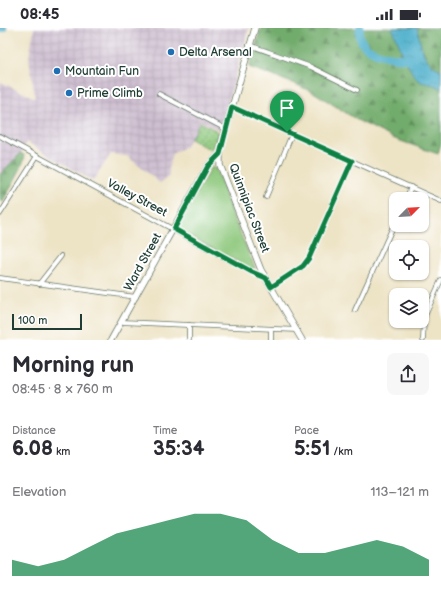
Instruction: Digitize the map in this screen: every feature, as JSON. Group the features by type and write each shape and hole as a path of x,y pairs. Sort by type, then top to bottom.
{"main road":[{"name":"Quinnipiac Street","path":"254,29 220,154 221,169 253,250 266,278 302,340"},
{"name":"Ward Street","path":"112,340 208,166 220,154"}],"street":[{"path":"249,45 312,68 357,90"},
{"path":"159,94 226,129"},
{"path":"232,107 441,201"},
{"path":"266,197 292,134"},
{"name":"Valley Street","path":"0,136 252,272 266,278"},
{"path":"0,214 37,156"},
{"path":"271,287 303,266 309,258 352,161"},
{"path":"409,192 411,187"},
{"path":"355,310 391,232"},
{"path":"39,284 61,256"},
{"path":"0,278 136,297"},
{"path":"422,340 424,318 441,280"},
{"path":"122,322 296,330"},
{"path":"189,325 189,340"},
{"path":"271,329 271,340"}],"shaded area":[{"path":"34,28 249,28 220,130 200,121 186,146 172,154 169,166 169,176 160,183 127,156 111,154 93,181 27,142 21,153 0,174 0,82 35,98 29,58"}],"green space":[{"path":"261,28 441,28 441,143 438,154 395,139 357,120 315,93 249,67"},
{"path":"200,122 219,133 211,150 190,139"},
{"path":"21,153 25,156 21,168 3,202 0,200 0,174"},
{"path":"211,167 216,169 231,212 255,268 253,270 179,229 179,224"}],"water":[{"path":"392,28 417,28 423,53 434,66 441,70 441,89 435,85 420,82 414,76"}],"waterway":[{"path":"360,28 360,37 370,50 378,54 398,58 415,59"}],"place":[{"name":"Delta Arsenal","path":"171,52"},
{"name":"Mountain Fun","path":"57,71"},
{"name":"Prime Climb","path":"69,93"}],"route":[{"path":"232,107 287,132 352,161 309,258 303,266 271,287 266,278 252,272 174,229 208,166 220,154 232,107"}]}
